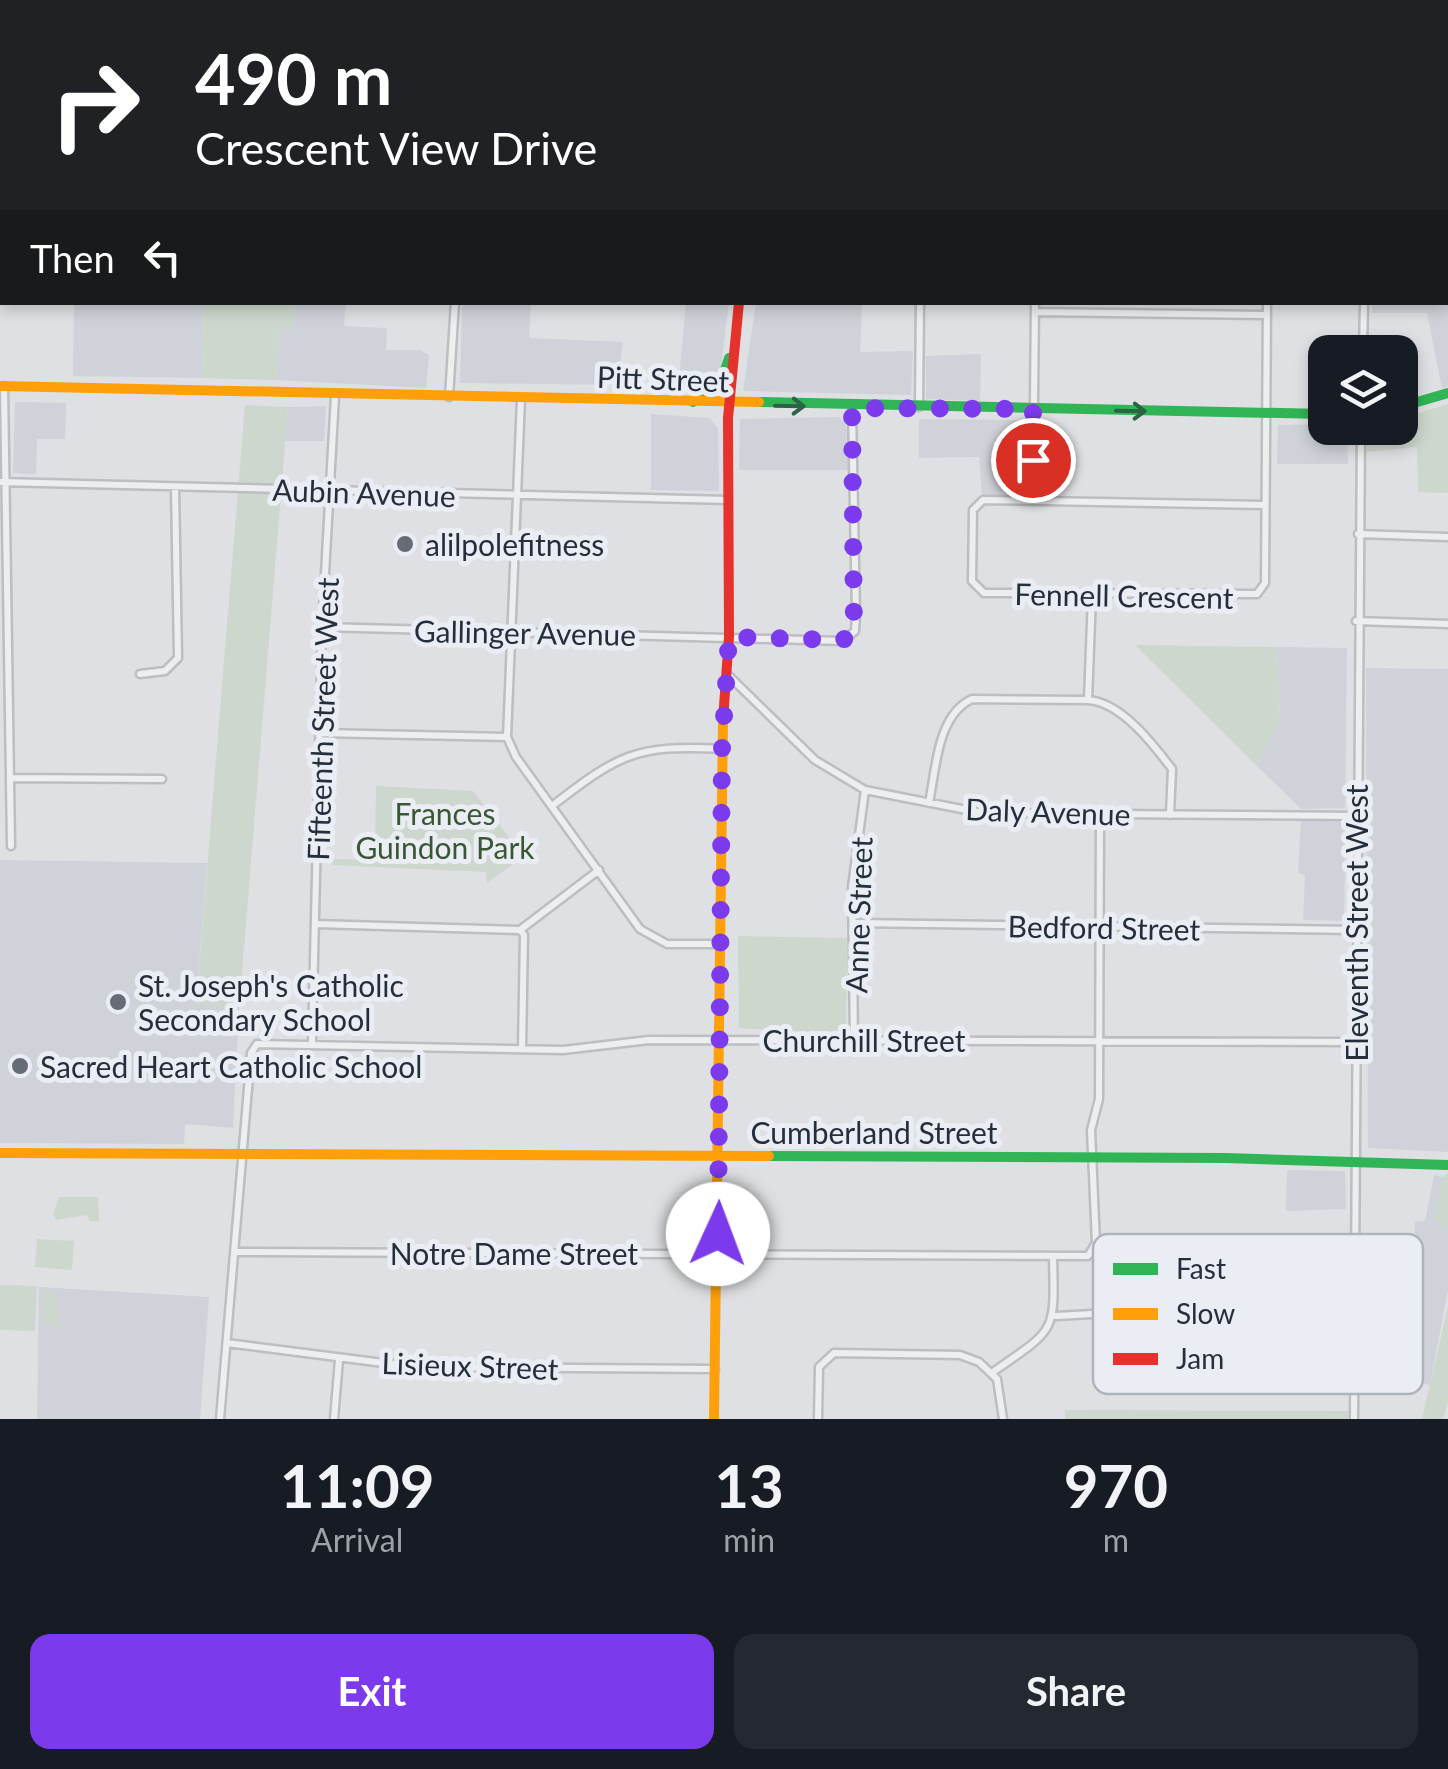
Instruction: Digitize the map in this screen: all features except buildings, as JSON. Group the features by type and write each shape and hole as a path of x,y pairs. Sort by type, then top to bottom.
{"street":[{"path":"449,398 455,305"},
{"path":"714,1419 722,749 729,637 729,405 739,305"},
{"path":"919,408 920,305"},
{"path":"1033,500 1035,305"},
{"name":"Fennell Crescent","path":"1264,505 983,500 974,506 974,586 984,592 1092,596 1257,594 1265,584 1268,305"},
{"path":"1363,335 1364,305"},
{"path":"1035,312 1267,315"},
{"path":"691,402 722,379 734,342"},
{"path":"2,386 11,846"},
{"name":"Pitt Street","path":"2,386 852,408 1308,414"},
{"path":"1418,402 1448,393"},
{"name":"Fifteenth Street West","path":"312,1042 322,627 334,396"},
{"path":"521,399 507,737 640,929 666,944 720,944"},
{"name":"Gallinger Avenue","path":"322,627 843,640 854,632 852,408"},
{"name":"Eleventh Street West","path":"1356,1234 1356,621 1361,445"},
{"name":"Aubin Avenue","path":"4,482 728,500"},
{"path":"140,674 165,672 178,658 175,487"},
{"path":"1358,534 1448,537"},
{"path":"1088,700 1092,596"},
{"path":"1356,621 1448,624"},
{"name":"Daly Avenue","path":"726,673 814,760 866,790 982,813 1356,816"},
{"path":"928,803 946,726 959,705 972,699 1088,700 1104,701 1117,711 1172,769 1170,815"},
{"path":"320,733 507,737"},
{"path":"552,806 602,768 633,752 650,748 722,749"},
{"path":"10,778 162,779"},
{"name":"Anne Street","path":"854,1040 852,887 866,790"},
{"path":"1092,1158 1100,1042 1100,814"},
{"path":"316,924 520,930 598,870"},
{"name":"Bedford Street","path":"854,923 1355,930"},
{"path":"520,930 524,935 522,1048"},
{"name":"Churchill Street","path":"242,1154 255,1048 271,1041 563,1050 649,1040 1356,1042"},
{"name":"Cumberland Street","path":"0,1153 1357,1160 1448,1164"},
{"path":"220,1419 242,1154"},
{"name":"Notre Dame Street","path":"1092,1158 1096,1234"},
{"name":"Notre Dame Street","path":"235,1252 1053,1257 1093,1252"},
{"path":"993,1372 1043,1337 1056,1316 1053,1257"},
{"path":"1056,1316 1093,1313"},
{"name":"Lisieux Street","path":"227,1342 339,1360 415,1367 714,1369"},
{"path":"818,1419 818,1367 830,1354 954,1354 973,1358 993,1372 1002,1394 1003,1419"},
{"path":"334,1419 339,1360"},
{"name":"Eleventh Street West","path":"1354,1394 1354,1419"}],"shaded area":[{"path":"74,305 204,305 202,378 73,376"},
{"path":"296,305 346,305 344,326 387,328 386,350 420,350 429,355 426,388 276,380 280,327 294,328"},
{"path":"462,305 531,305 529,338 623,342 617,385 460,383"},
{"path":"686,305 729,305 719,382 706,393 678,391"},
{"path":"756,305 862,305 860,352 913,351 911,395 743,391"},
{"path":"1372,305 1448,305 1448,386 1442,389 1427,313 1372,313"},
{"path":"981,354 980,401 926,399 926,356"},
{"path":"15,402 66,403 65,439 37,439 36,474 13,473"},
{"path":"326,406 324,441 285,441 288,407"},
{"path":"651,414 710,418 718,429 719,491 651,490"},
{"path":"839,417 846,425 849,470 739,470 740,419"},
{"path":"919,419 1026,420 1025,493 982,496 979,457 919,458"},
{"path":"1308,424 1308,445 1347,445 1348,464 1277,464 1278,425"},
{"path":"1277,647 1347,648 1345,808 1301,809 1256,765 1280,721"},
{"path":"1366,668 1448,669 1448,1152 1368,1148"},
{"path":"1301,820 1346,822 1344,921 1303,920 1305,875 1298,873"},
{"name":"St. Joseph's Catholic Secondary School","path":"0,860 207,863 196,1003 239,1009 233,1128 185,1124 184,1144 0,1143"},
{"path":"1287,1170 1345,1171 1346,1209 1286,1211"},
{"path":"1434,1175 1448,1178 1448,1290 1430,1385 1423,1383 1423,1234 1414,1234 1415,1222 1425,1221"},
{"path":"39,1287 209,1297 200,1419 37,1419"}],"green space":[{"path":"204,305 296,305 294,329 280,328 276,380 202,378"},
{"path":"1448,404 1448,493 1418,492 1417,447 1366,452 1367,445 1418,445 1418,413"},
{"path":"245,405 288,407 239,1009 196,1004"},
{"path":"1135,645 1277,647 1280,722 1256,765"},
{"name":"Frances Guindon Park","path":"376,786 473,791 524,856 487,883 486,872 332,865 333,859 375,860"},
{"path":"738,936 847,938 846,1029 841,1034 739,1028"},
{"path":"1448,1173 1448,1230 1435,1218 1442,1178"},
{"path":"59,1197 98,1197 99,1222 90,1221 87,1215 56,1220 53,1215"},
{"path":"37,1239 74,1241 72,1270 35,1267"},
{"path":"0,1285 37,1286 35,1331 0,1330"},
{"path":"43,1288 56,1294 60,1326 42,1324"},
{"path":"1448,1306 1448,1402 1443,1419 1422,1419"},
{"path":"1065,1410 1348,1411 1348,1419 1065,1419"}],"traffic: fast":[{"path":"693,402 722,379 729,358"},
{"path":"1418,402 1448,393"},
{"path":"759,402 1308,414"},
{"path":"769,1156 1226,1158 1448,1165"}],"traffic: slow":[{"path":"0,386 759,402"},
{"path":"714,1419 723,720"},
{"path":"0,1153 769,1156"}],"traffic: jam":[{"path":"723,720 729,637 728,418 739,305"}],"place":[{"name":"alilpolefitness","path":"405,544"},
{"name":"St. Joseph's Catholic Secondary School","path":"118,1002"},
{"name":"Sacred Heart Catholic School","path":"20,1066"}],"route":[{"path":"718,1234 722,749 729,637 843,640 854,632 852,408 1033,409 1033,460"}]}
